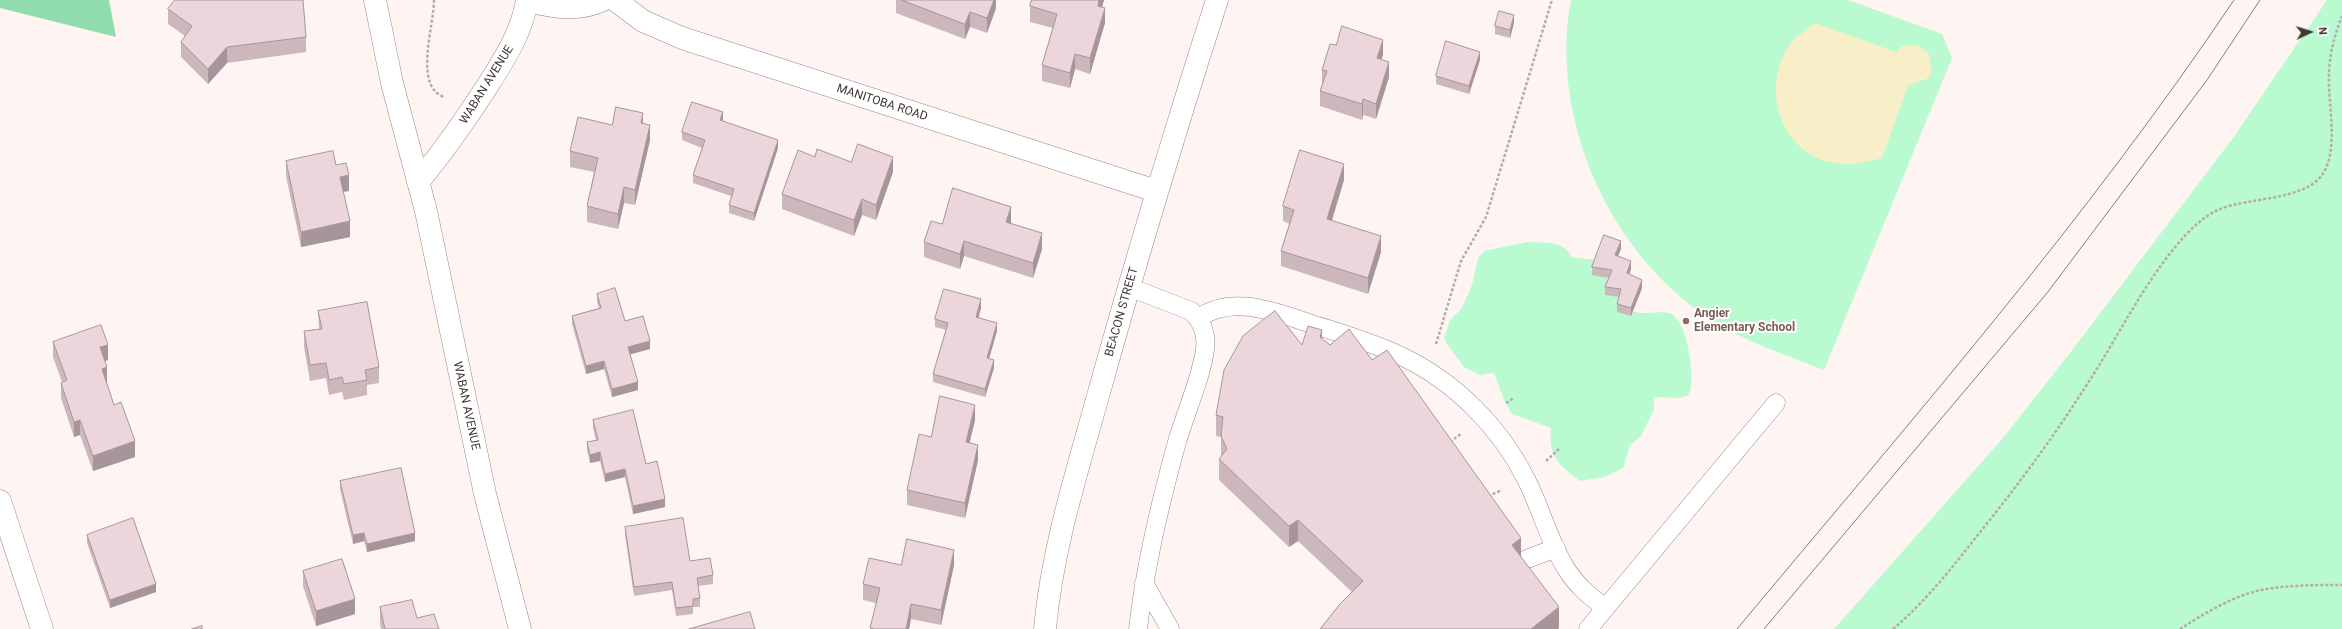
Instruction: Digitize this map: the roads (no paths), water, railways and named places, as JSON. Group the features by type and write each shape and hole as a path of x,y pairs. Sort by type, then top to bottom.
{"street":[{"name":"WABAN AVENUE","path":"375,0 394,90 418,182 485,494 520,629"},
{"name":"WABAN AVENUE","path":"418,182 448,146 470,114 517,35 527,0"},
{"path":"527,0 562,8 581,7 603,0"},
{"name":"MANITOBA ROAD","path":"615,0 643,21 682,38 1156,191"},
{"name":"BEACON STREET","path":"1045,629 1055,562 1062,532 1156,191 1217,0"},
{"path":"0,500 42,629"}],"lane":[{"path":"1129,287 1187,308 1199,318 1203,328 1205,349 1166,482 1144,583 1138,629"},
{"path":"1199,318 1207,312 1230,306 1262,310 1375,345 1419,365 1439,378 1470,404 1499,436 1526,479 1567,570 1579,586 1605,608"},
{"path":"1588,629 1776,403"},
{"path":"1527,559 1556,548"},
{"path":"1144,583 1170,629"}],"tram line":[{"path":"1737,629 1994,321 2056,243 2118,163 2234,0"},
{"path":"1764,629 2047,293 2207,80 2260,0"}],"place":[{"name":"Angier Elementary School","path":"1686,321"}]}
